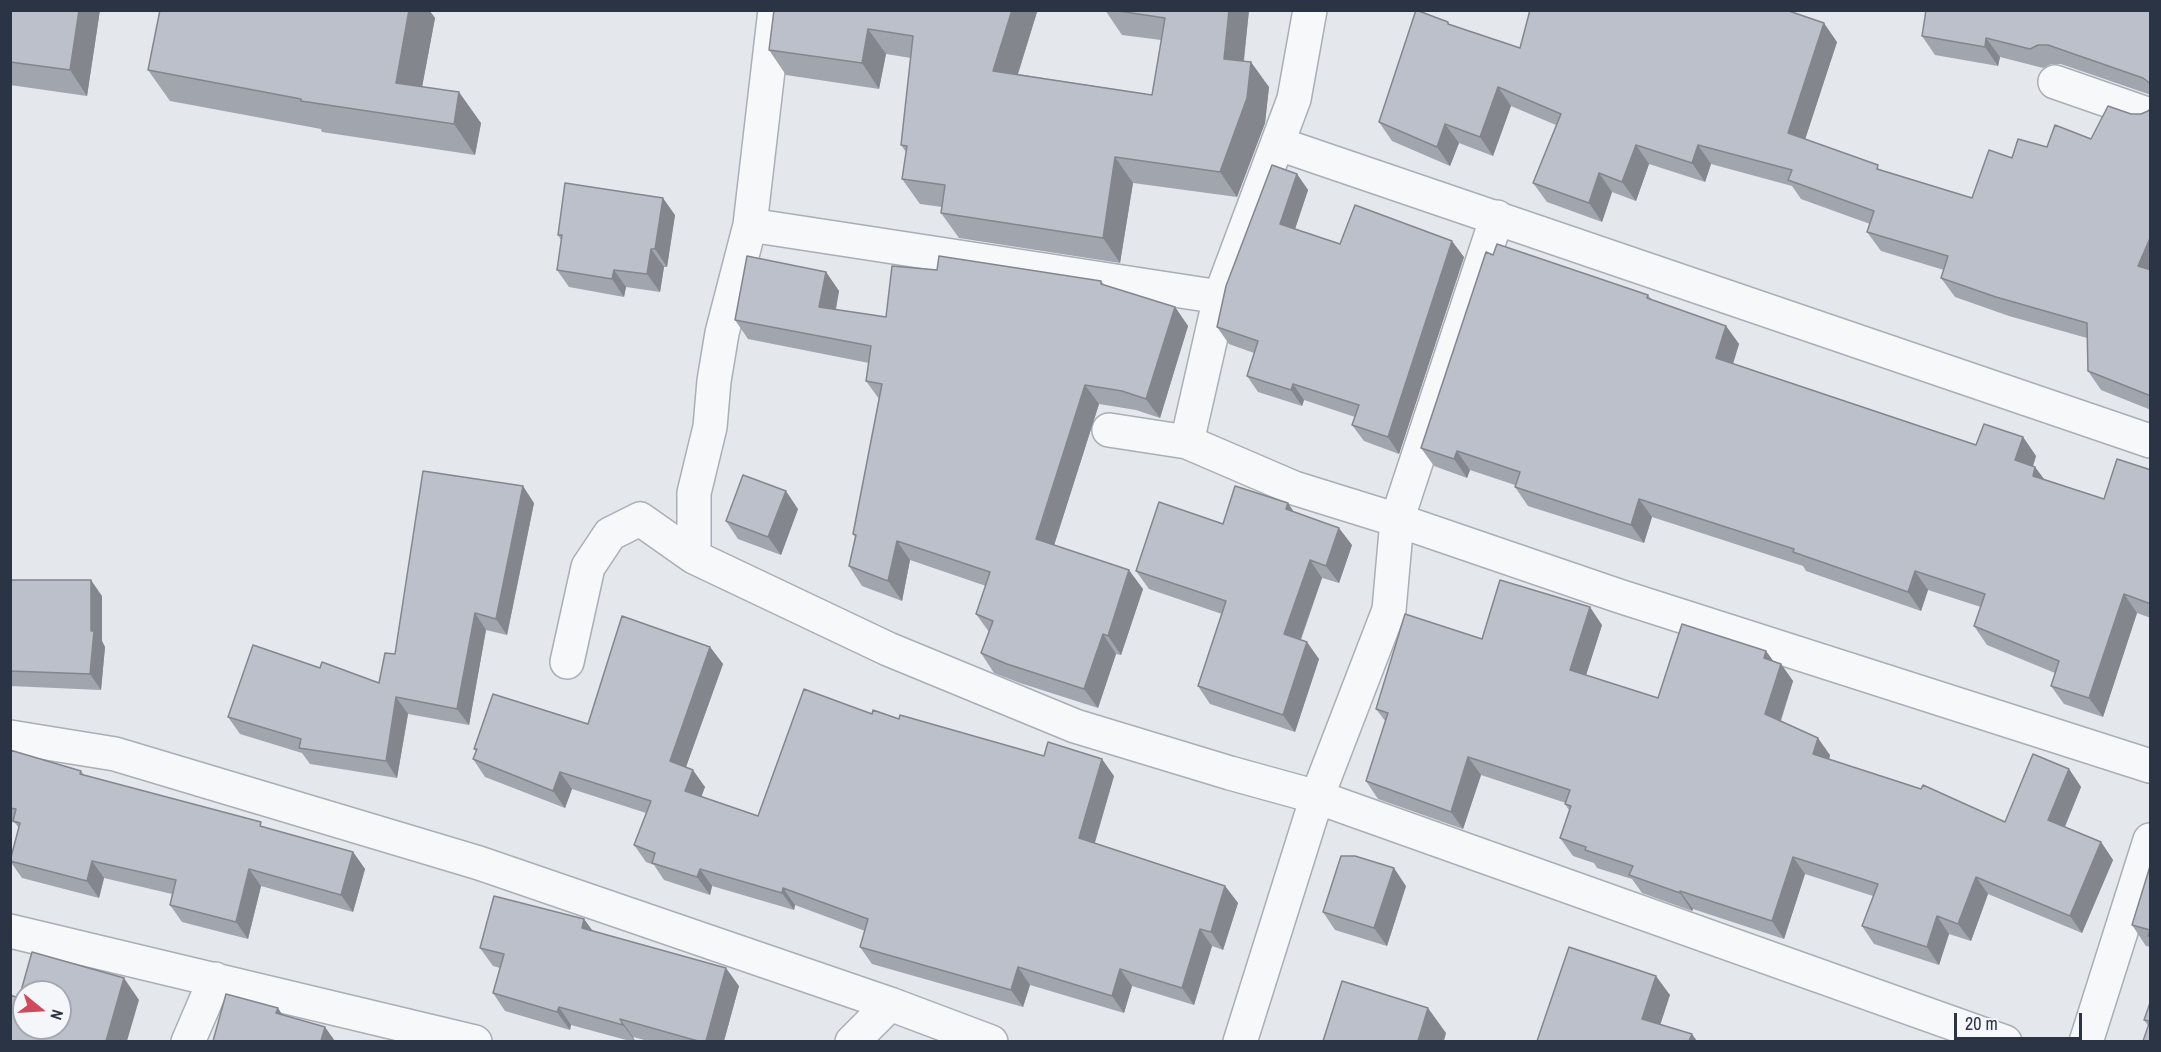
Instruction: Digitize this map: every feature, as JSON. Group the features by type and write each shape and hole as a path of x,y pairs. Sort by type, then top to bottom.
{"street":[{"path":"694,557 694,493 710,427 714,381 722,333 750,225 775,10"},
{"path":"1187,442 1220,297 1294,99 1310,10"},
{"path":"2055,82 2151,115"},
{"path":"1279,144 1497,216 2151,441"},
{"path":"1240,1041 1317,797 1389,610 1397,520 1497,216"},
{"path":"750,225 1220,297"},
{"path":"1109,430 1187,442 1294,488 1397,520 1618,596 2151,766"},
{"path":"567,662 588,567 610,534 640,519 694,557 888,649 1075,726 1317,797 2005,1041"},
{"path":"10,737 115,754 479,863 991,1041"},
{"path":"2086,1041 2151,840"},
{"path":"10,931 474,1041"},
{"path":"188,1041 215,979"},
{"path":"852,1041 890,1004"}],"building":[{"path":"10,10 79,10 70,70 10,62"},
{"path":"160,10 409,10 396,83 459,92 454,124 301,101 301,99 148,70"},
{"path":"774,10 1012,10 993,71 1152,95 1165,18 1112,10 1229,10 1224,59 1251,62 1247,98 1220,172 1115,157 1103,238 941,213 945,185 902,179 907,146 901,145 913,36 868,29 862,63 769,50"},
{"path":"1416,10 1448,22 1448,24 1520,48 1530,10 1786,10 1824,23 1788,133 1878,165 1877,169 1972,198 1989,150 2012,158 2018,139 2047,147 2055,125 2091,139 2108,106 2131,114 2141,114 2151,108 2151,236 2138,266 2151,270 2151,396 2088,371 2087,323 1996,297 1941,278 1948,256 1867,232 1874,211 1788,180 1792,170 1698,145 1692,163 1636,145 1622,182 1599,173 1589,203 1533,183 1561,114 1498,87 1480,137 1445,124 1437,147 1379,122"},
{"path":"1926,10 2151,10 2151,84 2143,78 2048,45 2038,45 2030,49 1986,38 1985,47 1922,36"},
{"path":"1272,165 1297,174 1280,224 1340,244 1355,205 1452,241 1388,437 1352,425 1359,405 1293,384 1291,390 1247,376 1258,341 1217,327 1226,286"},
{"path":"565,183 663,198 655,249 651,249 647,274 614,270 612,279 557,270 562,235 558,235"},
{"path":"1497,244 1648,295 1647,298 1726,326 1716,358 1976,445 1984,424 2023,437 2015,460 2035,467 2033,476 2104,499 2117,459 2151,470 2151,604 2124,594 2089,698 2051,686 2059,661 1974,626 1985,594 1915,571 1908,592 1793,552 1794,549 1639,499 1631,525 1515,487 1520,472 1457,451 1454,459 1421,448 1486,252 1493,255"},
{"path":"747,256 826,272 819,307 886,317 892,266 937,270 939,256 1101,281 1101,284 1175,307 1146,399 1122,391 1085,385 1036,539 1129,570 1108,636 1103,634 1084,689 1007,664 981,653 993,621 976,614 990,572 897,541 888,581 849,566 882,384 866,381 871,346 735,320"},
{"path":"423,471 523,486 496,619 475,613 457,709 396,697 386,761 299,748 301,739 228,717 253,645 320,668 322,662 379,683 385,653 395,654"},
{"path":"743,475 786,491 768,537 726,521"},
{"path":"1235,486 1288,503 1286,509 1339,528 1326,566 1310,560 1284,634 1307,642 1283,715 1198,686 1226,601 1136,571 1159,502 1223,524"},
{"path":"10,580 91,580 91,631 94,631 90,674 10,671"},
{"path":"1500,580 1590,607 1570,670 1658,698 1682,624 1766,651 1764,658 1781,664 1765,714 1818,738 1813,754 1921,789 1923,785 2005,822 2033,754 2069,769 2048,820 2101,842 2070,916 1976,877 1958,924 1937,916 1927,947 1862,926 1878,884 1793,857 1772,921 1629,875 1633,866 1585,850 1586,847 1560,838 1571,806 1565,804 1570,790 1468,757 1451,812 1366,781 1388,713 1376,709 1405,614 1482,639"},
{"path":"622,616 710,647 670,761 693,770 685,791 758,816 804,689 872,714 873,710 899,719 900,715 1044,756 1048,742 1102,759 1079,838 1225,886 1211,932 1200,929 1182,988 1120,969 1112,996 1018,967 1011,990 860,947 868,919 783,888 782,893 700,869 697,877 652,863 655,853 634,845 651,801 560,772 553,791 473,759 477,749 474,749 493,694 588,724"},
{"path":"10,750 81,771 80,774 261,822 260,826 353,852 341,895 249,869 236,922 170,905 176,880 92,861 87,881 10,861 20,823 13,821 16,809 10,808"},
{"path":"1341,856 1355,856 1394,868 1374,928 1323,912"},
{"path":"2151,863 2151,936 2148,936 2150,930 2132,925"},
{"path":"494,896 584,919 582,928 726,968 706,1041 698,1041 620,1019 623,1025 559,1007 557,1012 493,993 504,954 480,948"},
{"path":"1569,947 1656,976 1642,1019 1692,1034 1689,1041 1537,1041"},
{"path":"32,952 124,978 106,1041 10,1041 10,995 12,996 12,1040 72,1040 72,980 24,980"},
{"path":"1342,981 1428,1008 1418,1041 1323,1041"},
{"path":"226,994 278,1008 276,1013 325,1027 321,1041 213,1041"},
{"path":"2151,1000 2151,1041 2143,1041 2150,1021 2144,1020"}]}
